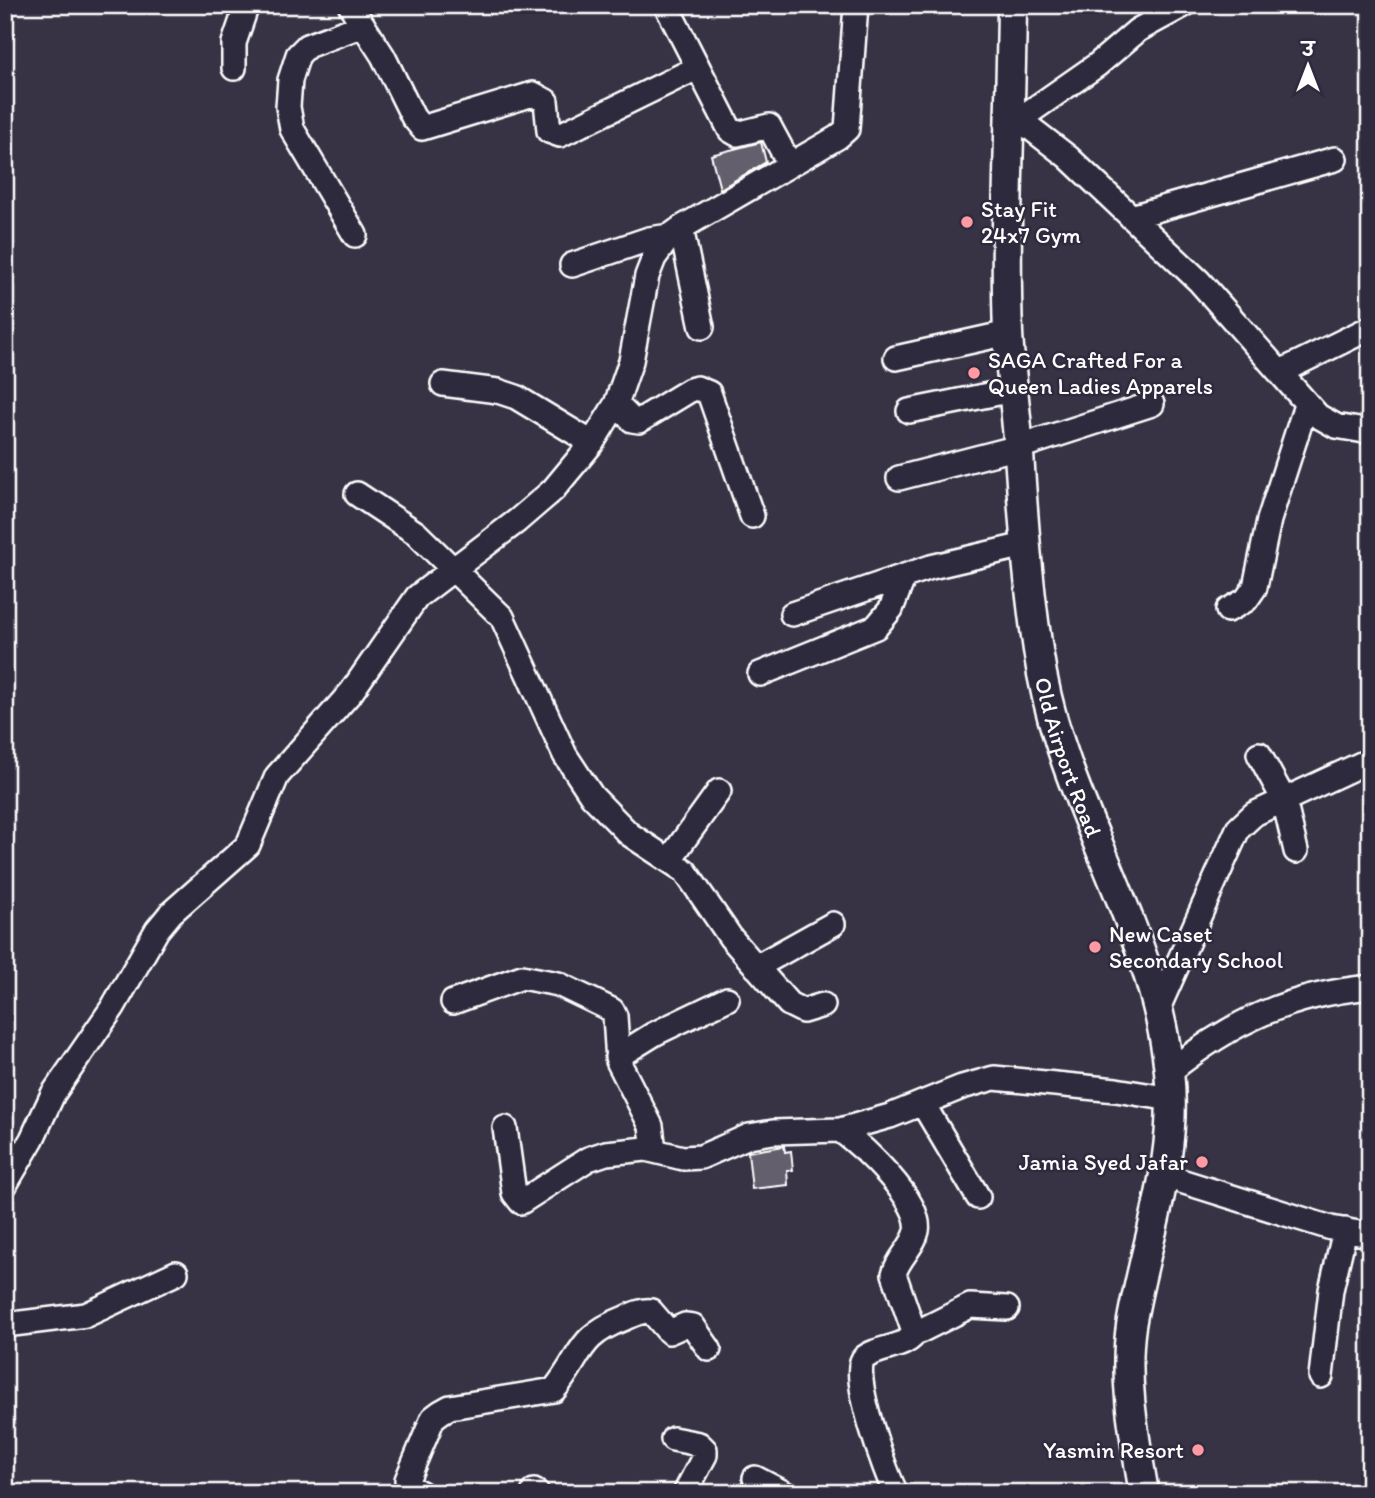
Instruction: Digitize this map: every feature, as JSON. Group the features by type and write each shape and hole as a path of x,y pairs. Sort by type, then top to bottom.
{"main road":[{"name":"Old Airport Road","path":"1013,5 1015,123 1008,334 1025,545 1043,675 1060,747 1145,956 1159,1006 1170,1086 1171,1125 1165,1176 1131,1328 1129,1352 1128,1375 1144,1493"}],"street":[{"path":"234,68 234,43 247,5"},
{"path":"350,5 422,128 533,94 546,101 549,131 560,135 697,68"},
{"path":"666,5 730,131 737,134 769,126 790,165"},
{"path":"572,265 676,232 847,129 856,5"},
{"path":"1184,5 1138,30 1097,65 1015,123 1068,157 1199,281 1306,405 1336,426 1370,432"},
{"path":"355,235 292,129 288,107 298,55 307,46 363,25"},
{"path":"1131,217 1335,159"},
{"path":"676,232 702,327"},
{"path":"5,1185 53,1094 113,1007 157,930 171,913 248,845 277,775 352,691 417,597 517,521 553,489 592,443 616,404 631,361 647,276 654,258 676,232"},
{"path":"1280,372 1370,328"},
{"path":"896,358 1008,334"},
{"path":"443,384 498,391 516,397 592,443"},
{"path":"616,404 632,420 639,421 690,390 697,388 709,393 752,516"},
{"path":"909,411 1013,390"},
{"path":"899,478 1019,447 1152,404"},
{"path":"1228,610 1246,600 1255,587 1269,520 1306,405"},
{"path":"358,494 416,533 502,617 565,755 592,796 629,834 670,859 696,884 731,938 797,1010 803,1011 823,1005"},
{"path":"792,614 904,576 1025,545"},
{"path":"760,674 876,628 891,609 904,576"},
{"path":"1259,754 1284,800 1296,851"},
{"path":"1159,1006 1238,829 1254,814 1370,760"},
{"path":"670,859 719,791"},
{"path":"756,967 833,924"},
{"path":"453,1002 522,977 558,984 612,1010 615,1016 617,1057 652,1126 654,1150"},
{"path":"505,1128 514,1193 522,1202 589,1159 620,1150 654,1150 692,1158 749,1136 773,1132 840,1129 923,1104 962,1087 994,1078 1116,1090 1170,1086 1222,1034 1284,1003 1310,996 1370,987"},
{"path":"617,1057 654,1034 727,999"},
{"path":"923,1104 978,1197"},
{"path":"840,1129 891,1176 914,1214 917,1233 894,1273 911,1325 916,1331"},
{"path":"1165,1176 1345,1230 1370,1235"},
{"path":"1321,1376 1331,1290 1345,1230"},
{"path":"5,1325 86,1315 176,1273"},
{"path":"896,1493 868,1416 860,1366 866,1357 907,1341 916,1331 970,1306 1007,1308"},
{"path":"421,1493 410,1487 407,1480 433,1418 450,1407 554,1390 580,1347 615,1321 651,1311 669,1332 685,1325 693,1326 709,1349"},
{"path":"673,1439 699,1444 705,1450 705,1455 685,1493"},
{"path":"755,1478 785,1493"}],"building":[{"path":"761,142 766,162 720,189 711,155"},
{"path":"784,1146 785,1152 791,1151 793,1170 787,1170 788,1185 752,1189 748,1152"}],"place":[{"name":"Stay Fit 24x7 Gym","path":"967,222"},
{"name":"SAGA Crafted For a Queen Ladies Apparels","path":"974,373"},
{"name":"New Caset Secondary School","path":"1095,947"},
{"name":"Jamia Syed Jafar","path":"1202,1162"},
{"name":"Yasmin Resort","path":"1198,1450"}]}
